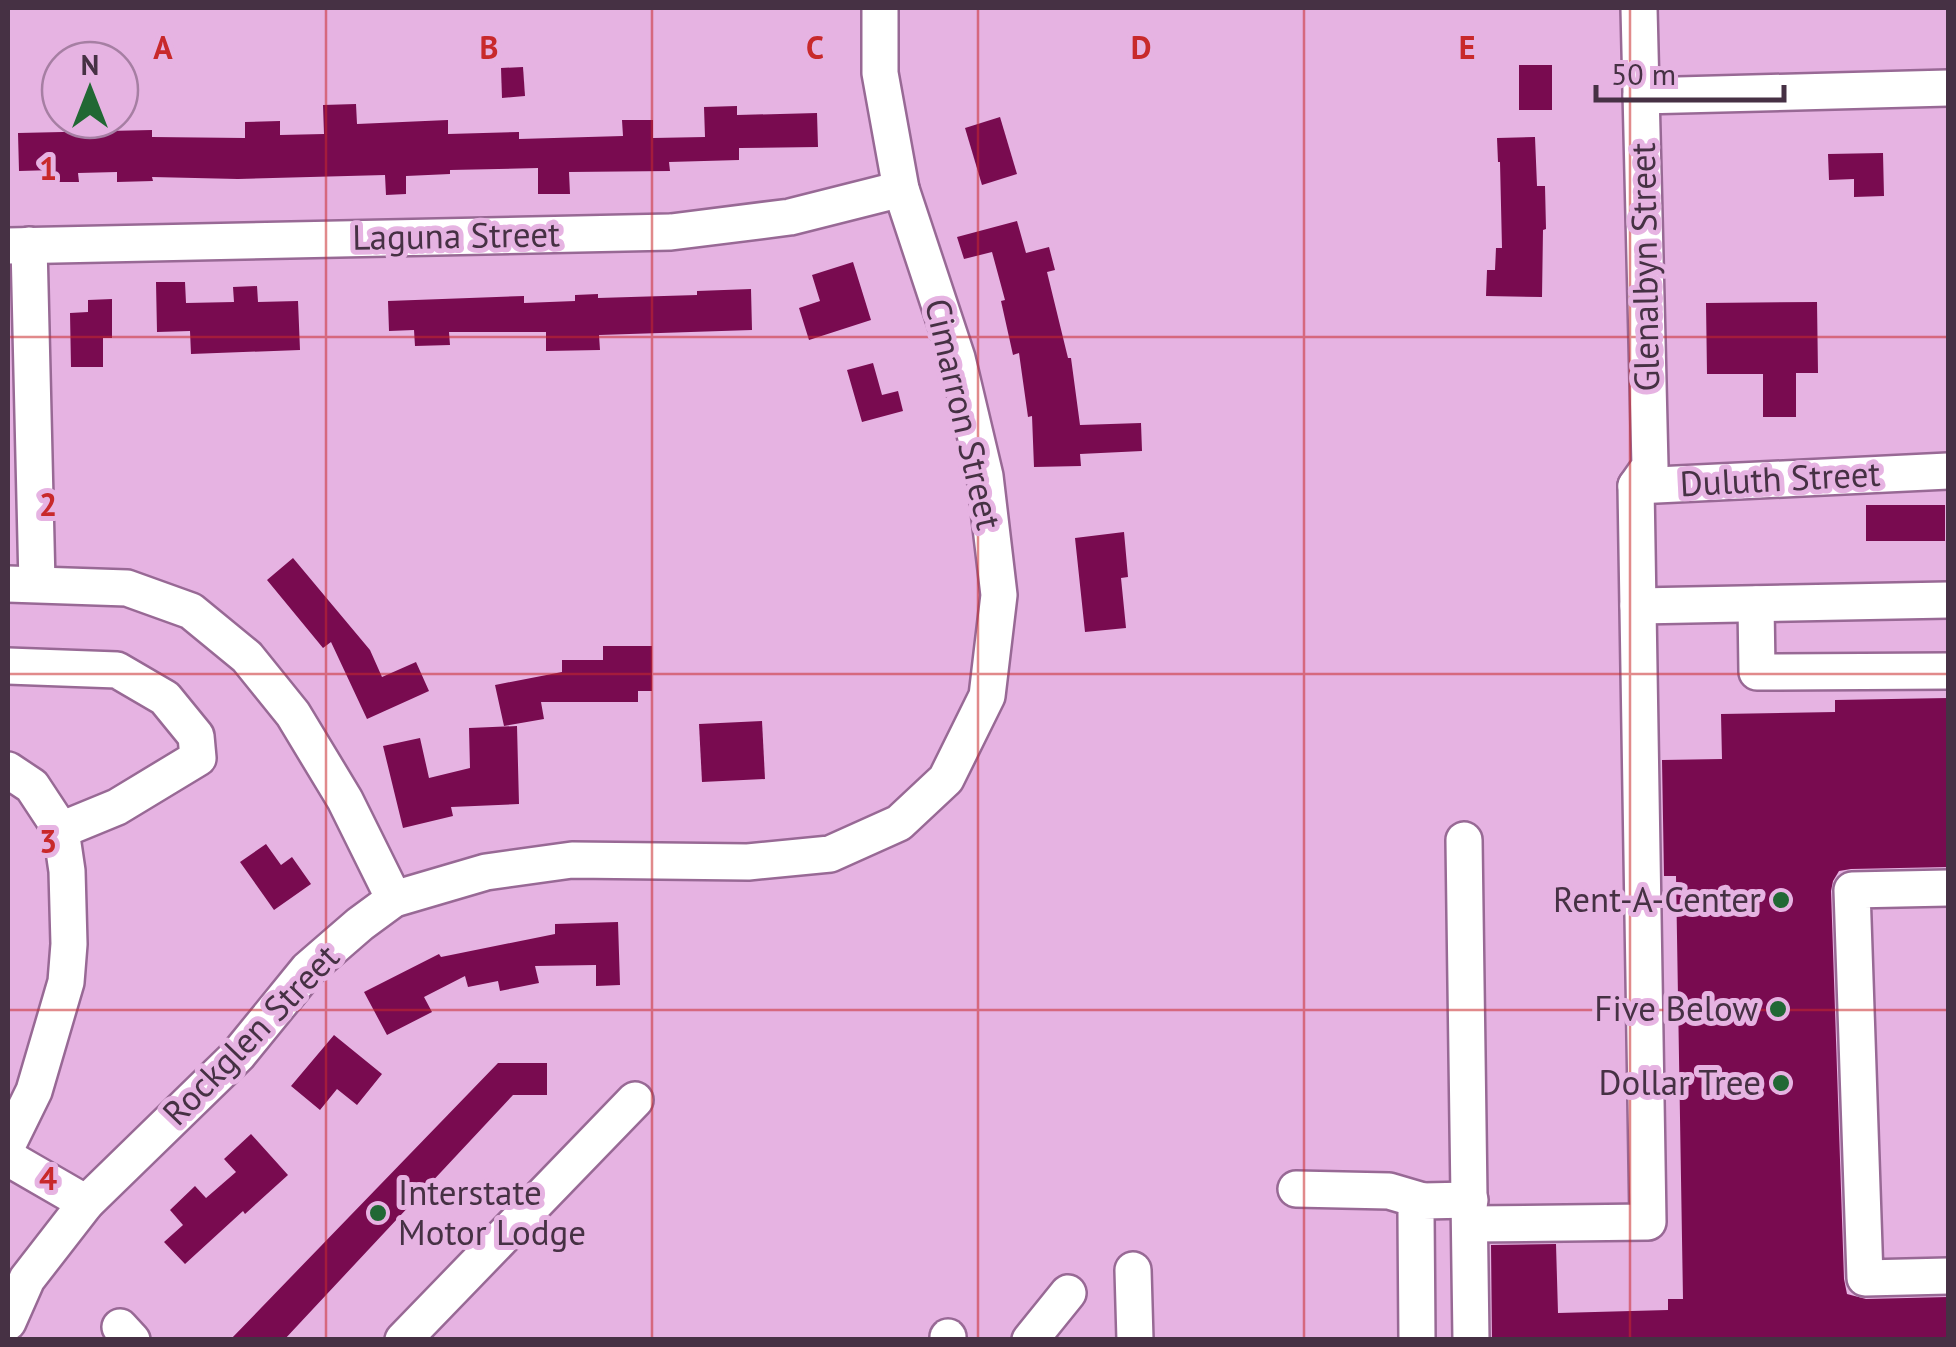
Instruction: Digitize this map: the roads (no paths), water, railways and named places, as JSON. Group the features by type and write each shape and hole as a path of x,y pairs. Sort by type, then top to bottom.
{"street":[{"name":"Cimarron Street","path":"868,837 899,822 946,779 987,696 999,596 985,476 958,358 901,189 880,73 880,8"},
{"name":"Glenalbyn Street","path":"1471,1212 1648,1222 1638,606 1643,476 1639,8"},
{"path":"1641,96 1948,88"},
{"name":"Laguna Street","path":"18,246 672,232 790,218 901,189"},
{"path":"18,246 22,584 127,588 191,611 247,656 302,728 345,800 394,900"},
{"name":"Duluth Street","path":"1643,476 1948,470"},
{"path":"1638,606 1948,600"},
{"path":"1756,604 1757,672 1948,671"},
{"path":"8,666 117,670 165,698 196,736 198,758 118,807 61,830"},
{"path":"8,770 32,786 61,830 69,944 66,982 34,1091 8,1144"},
{"name":"Rockglen Street","path":"8,1322 17,1273 238,1054 308,968 394,900 486,872 572,860 748,862 830,854 868,837"},
{"path":"1464,840 1472,1340"},
{"path":"1948,888 1852,890 1865,1278 1948,1276"},
{"path":"403,1340 635,1100"},
{"path":"8,1158 86,1203"},
{"path":"1296,1188 1389,1191 1471,1212"},
{"path":"1417,1340 1416,1213 1423,1202"},
{"path":"1133,1270 1135,1340"},
{"path":"1030,1340 1068,1293"}],"place":[{"name":"Rent-A-Center","path":"1781,900"},
{"name":"Five Below","path":"1778,1009"},
{"name":"Dollar Tree","path":"1781,1083"},
{"name":"Interstate Motor Lodge","path":"378,1213"}]}
